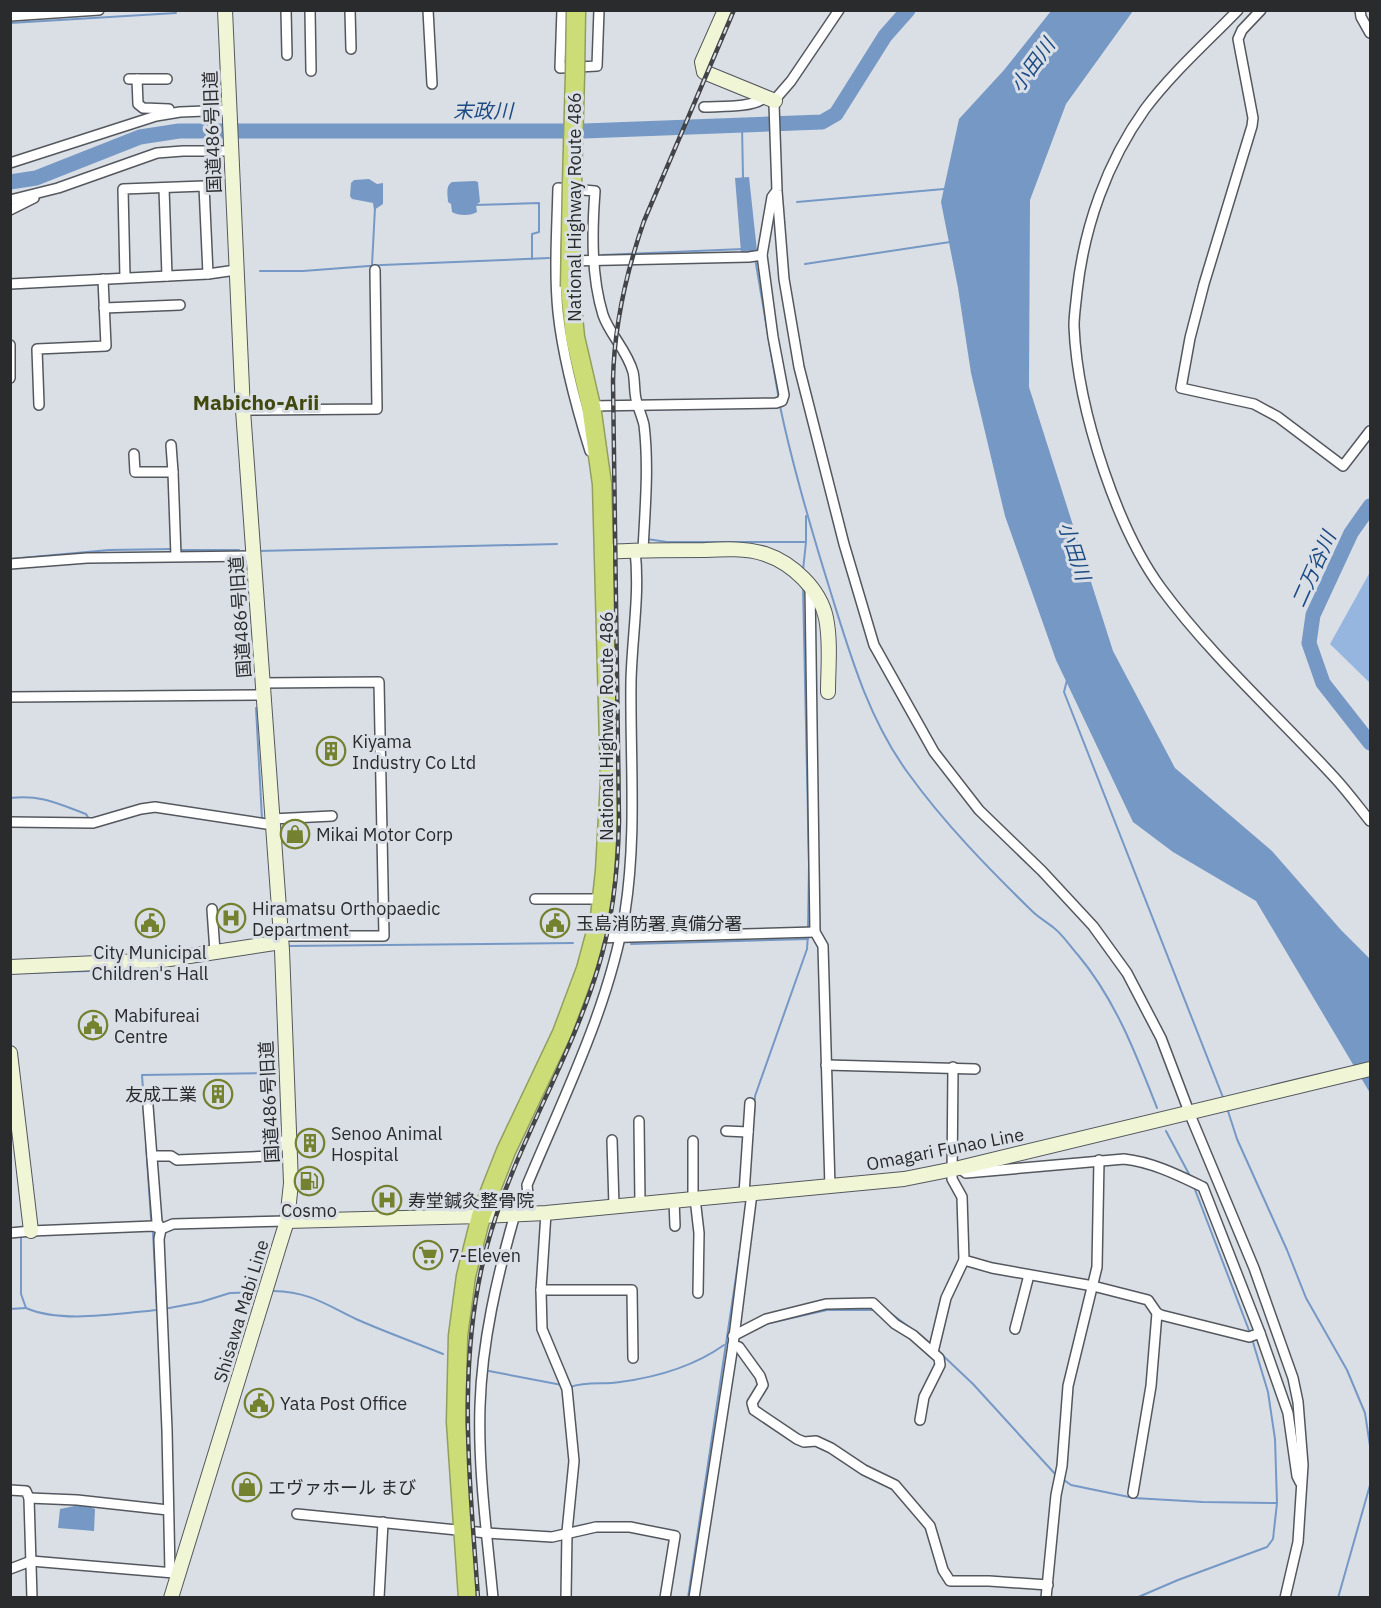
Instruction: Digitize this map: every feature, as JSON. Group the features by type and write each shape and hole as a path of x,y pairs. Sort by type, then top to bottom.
{"highway":[{"name":"National Highway Route 486","path":"468,1598 456,1422 458,1336 466,1276 482,1216 506,1151 562,1033 586,969 603,899 610,781 602,484 591,406 575,337 570,287 576,10"}],"street":[{"path":"10,16 99,10"},
{"name":"国道486号旧道","path":"225,10 243,410 281,939 290,1196 286,1221"},
{"path":"286,10 286,55"},
{"path":"310,10 311,71"},
{"path":"350,10 351,49"},
{"path":"428,10 432,84"},
{"path":"562,10 560,68 597,66 599,10"},
{"path":"725,10 702,62 704,72 771,103"},
{"path":"839,10 791,81 771,103 776,145 784,279 799,368 843,544 874,645 934,752 979,810 1042,871 1093,926 1127,974 1161,1038 1254,1268 1289,1362 1298,1402 1303,1465 1302,1487 1298,1542 1286,1598"},
{"path":"1238,10 1145,109 1105,182 1093,212 1080,264 1074,324 1079,371 1088,424 1112,493 1136,546 1160,586 1193,629 1335,778 1371,821"},
{"path":"1261,10 1242,30 1238,39 1253,118 1252,126 1204,284 1190,338 1181,388 1254,404 1278,417 1343,466 1371,431"},
{"path":"1371,13 1362,10 1361,17 1371,33"},
{"path":"167,79 133,79 138,104 143,108 230,115"},
{"path":"704,107 771,103"},
{"path":"10,163 126,124 180,112"},
{"path":"10,200 37,194 157,153 231,145"},
{"path":"10,156 28,158"},
{"path":"125,277 123,189 204,186 208,274"},
{"path":"164,188 167,276"},
{"path":"530,1213 527,1185 598,1014 620,938 632,851 631,679 646,468 644,423 638,405 633,372 603,315 598,292 593,215 595,191 558,188 556,261 562,341 581,422 602,484"},
{"path":"591,406 779,402 784,395 756,256 772,197 777,191"},
{"path":"10,210 35,198 37,194"},
{"path":"556,261 756,256"},
{"path":"10,284 208,274 236,270"},
{"path":"243,410 377,409 375,270"},
{"path":"39,405 37,349 106,346 103,279"},
{"path":"104,308 180,305"},
{"path":"10,345 10,378"},
{"path":"171,445 176,552"},
{"path":"134,454 135,472 173,472"},
{"path":"604,552 735,549 756,552 781,561 805,581 818,597 826,617 828,692"},
{"path":"10,564 176,552 254,555"},
{"path":"805,581 815,933 823,946 830,1187"},
{"path":"10,697 263,689 380,682 384,936 281,939 215,952 132,963 10,967"},
{"path":"10,822 93,823 155,807 273,822 332,816"},
{"path":"536,900 603,899"},
{"path":"212,909 215,952"},
{"path":"595,938 815,933"},
{"path":"10,1053 31,1231"},
{"path":"826,1065 975,1068"},
{"path":"933,1352 946,1298 964,1260 962,1197 952,1179 956,1169 953,1067"},
{"name":"Omagari Funao Line","path":"482,1216 640,1204 904,1179 956,1169 1371,1069"},
{"path":"694,1598 733,1340 751,1154 748,1132 750,1103"},
{"path":"10,1569 31,1561 174,1573 168,1510 159,1239 161,1229 157,1222 148,1106"},
{"path":"639,1121 640,1204"},
{"path":"726,1131 748,1132"},
{"path":"612,1140 614,1206"},
{"path":"152,1156 171,1156 177,1160 271,1156 276,1153 282,1141 289,1141"},
{"path":"693,1141 694,1198 699,1233 698,1293"},
{"path":"956,1169 966,1173 1124,1159 1139,1161 1203,1187 1255,1335 1288,1413 1297,1476 1302,1487"},
{"path":"1046,1598 1056,1495 1062,1466 1068,1386 1097,1267 1099,1161"},
{"path":"674,1200 675,1226"},
{"path":"546,1212 541,1290 542,1329 566,1386 574,1461 567,1532 566,1598"},
{"path":"493,1598 483,1489 480,1406 485,1341 496,1285 515,1214"},
{"name":"Shisawa Mabi Line","path":"171,1598 174,1573 286,1221 482,1216"},
{"path":"10,1233 153,1226 161,1229 173,1224 286,1221"},
{"path":"964,1260 1029,1275 1093,1286 1148,1300 1157,1313 1151,1386 1133,1493"},
{"path":"1015,1329 1029,1275"},
{"path":"541,1290 632,1290 633,1358"},
{"path":"733,1340 766,1318 826,1304 873,1303 895,1324 913,1335 939,1358 940,1365 924,1397 920,1420"},
{"path":"1157,1313 1255,1335"},
{"path":"733,1340 760,1376 763,1385 752,1403 754,1410 797,1439 804,1442 816,1441 831,1448 864,1470 895,1485 930,1526 943,1570 950,1581 1048,1584"},
{"path":"10,1490 26,1491 29,1498 32,1598"},
{"path":"29,1498 77,1500 168,1510"},
{"path":"297,1514 487,1533 552,1537 596,1527 630,1527 675,1536 665,1598"},
{"path":"379,1598 383,1522"}],"shaded area":[{"path":"1370,572 1370,683 1330,644"}],"water":[{"name":"小田川","path":"1051,11 1133,11 1066,104 1030,200 1029,387 1113,651 1175,768 1272,851 1341,930 1370,959 1370,1093 1256,901 1173,852 1133,822 1056,660 1005,516 971,373 958,288 941,202 959,119 1004,70"},
{"path":"749,177 757,251 741,252 735,178"},
{"path":"369,179 377,184 383,183 383,204 374,210 373,203 352,199 350,196 351,183 354,180"},
{"path":"452,182 478,182 480,202 476,205 477,212 464,215 452,212 451,204 448,202 448,186"},
{"path":"84,1504 95,1509 94,1531 58,1528 60,1509"}],"waterway":[{"name":"末政川","path":"10,182 36,178 140,137 179,131 584,131 822,122 836,114 885,36 908,10"},
{"path":"10,23 176,13"},
{"path":"742,125 743,178"},
{"path":"797,202 944,189"},
{"path":"474,205 539,203 539,232 532,234 532,259"},
{"path":"372,265 375,208"},
{"path":"805,264 950,242"},
{"path":"602,255 743,249"},
{"path":"260,271 303,271 382,265 549,258"},
{"path":"755,258 779,400"},
{"path":"780,406 803,498 837,614 853,662 882,730 908,773 951,827 1037,916 1060,934 1091,972 1114,1009 1157,1108"},
{"name":"二万谷川","path":"1370,506 1351,533 1313,615 1309,643 1323,683 1370,743"},
{"path":"803,570 806,516"},
{"path":"647,539 667,542 806,542"},
{"path":"258,551 557,544"},
{"path":"10,559 109,550 172,549"},
{"path":"178,550 239,550"},
{"path":"803,587 809,865 808,929"},
{"path":"1067,680 1064,692 1224,1100"},
{"path":"256,708 262,819"},
{"path":"10,798 31,797 49,801 86,814 89,819"},
{"path":"754,1118 755,1096 807,949 808,934"},
{"path":"631,944 808,939"},
{"path":"288,946 573,943"},
{"path":"16,973 157,967"},
{"path":"144,1105 142,1075 274,1073"},
{"path":"1227,1108 1237,1139 1306,1298 1347,1370 1365,1413 1370,1446"},
{"path":"1166,1131 1190,1176"},
{"path":"146,1144 151,1219"},
{"path":"1194,1187 1250,1333"},
{"path":"153,1233 157,1310"},
{"path":"21,1238 21,1294 26,1308 40,1313 74,1316 158,1310"},
{"path":"688,1598 740,1250"},
{"path":"273,1291 307,1296 367,1324 443,1354"},
{"path":"164,1309 201,1302 230,1293 260,1292"},
{"path":"10,1309 26,1308"},
{"path":"765,1324 827,1310 877,1310"},
{"path":"889,1312 913,1330"},
{"path":"918,1333 932,1345"},
{"path":"1136,1598 1267,1547 1273,1539 1277,1503 1275,1439 1268,1392 1252,1339"},
{"path":"570,1387 620,1382 661,1374 687,1365 724,1345"},
{"path":"936,1349 973,1384 1056,1475"},
{"path":"168,1356 169,1370"},
{"path":"489,1371 562,1385"},
{"path":"1064,1480 1071,1485 1134,1498 1277,1503"},
{"path":"1338,1598 1370,1485"}],"railway":[{"path":"478,1598 468,1421 468,1377 477,1289 487,1246 511,1175 586,1004 607,932 616,877 619,821 613,381 619,319 632,260 644,221 734,10"}],"place":[{"name":"Kiyama Industry Co Ltd","path":"331,751"},
{"name":"Mikai Motor Corp","path":"295,834"},
{"name":"Hiramatsu Orthopaedic Department","path":"231,918"},
{"name":"City Municipal Children's Hall","path":"150,923"},
{"name":"玉島消防署 真備分署","path":"555,923"},
{"name":"Mabifureai Centre","path":"93,1025"},
{"name":"友成工業","path":"218,1094"},
{"name":"Senoo Animal Hospital","path":"310,1143"},
{"name":"Cosmo","path":"309,1181"},
{"name":"寿堂鍼灸整骨院","path":"387,1200"},
{"name":"7-Eleven","path":"428,1255"},
{"name":"Yata Post Office","path":"259,1403"},
{"name":"エヴァホール まび","path":"247,1487"}],"district":[{"name":"Mabicho-Arii","path":"256,402"}]}
